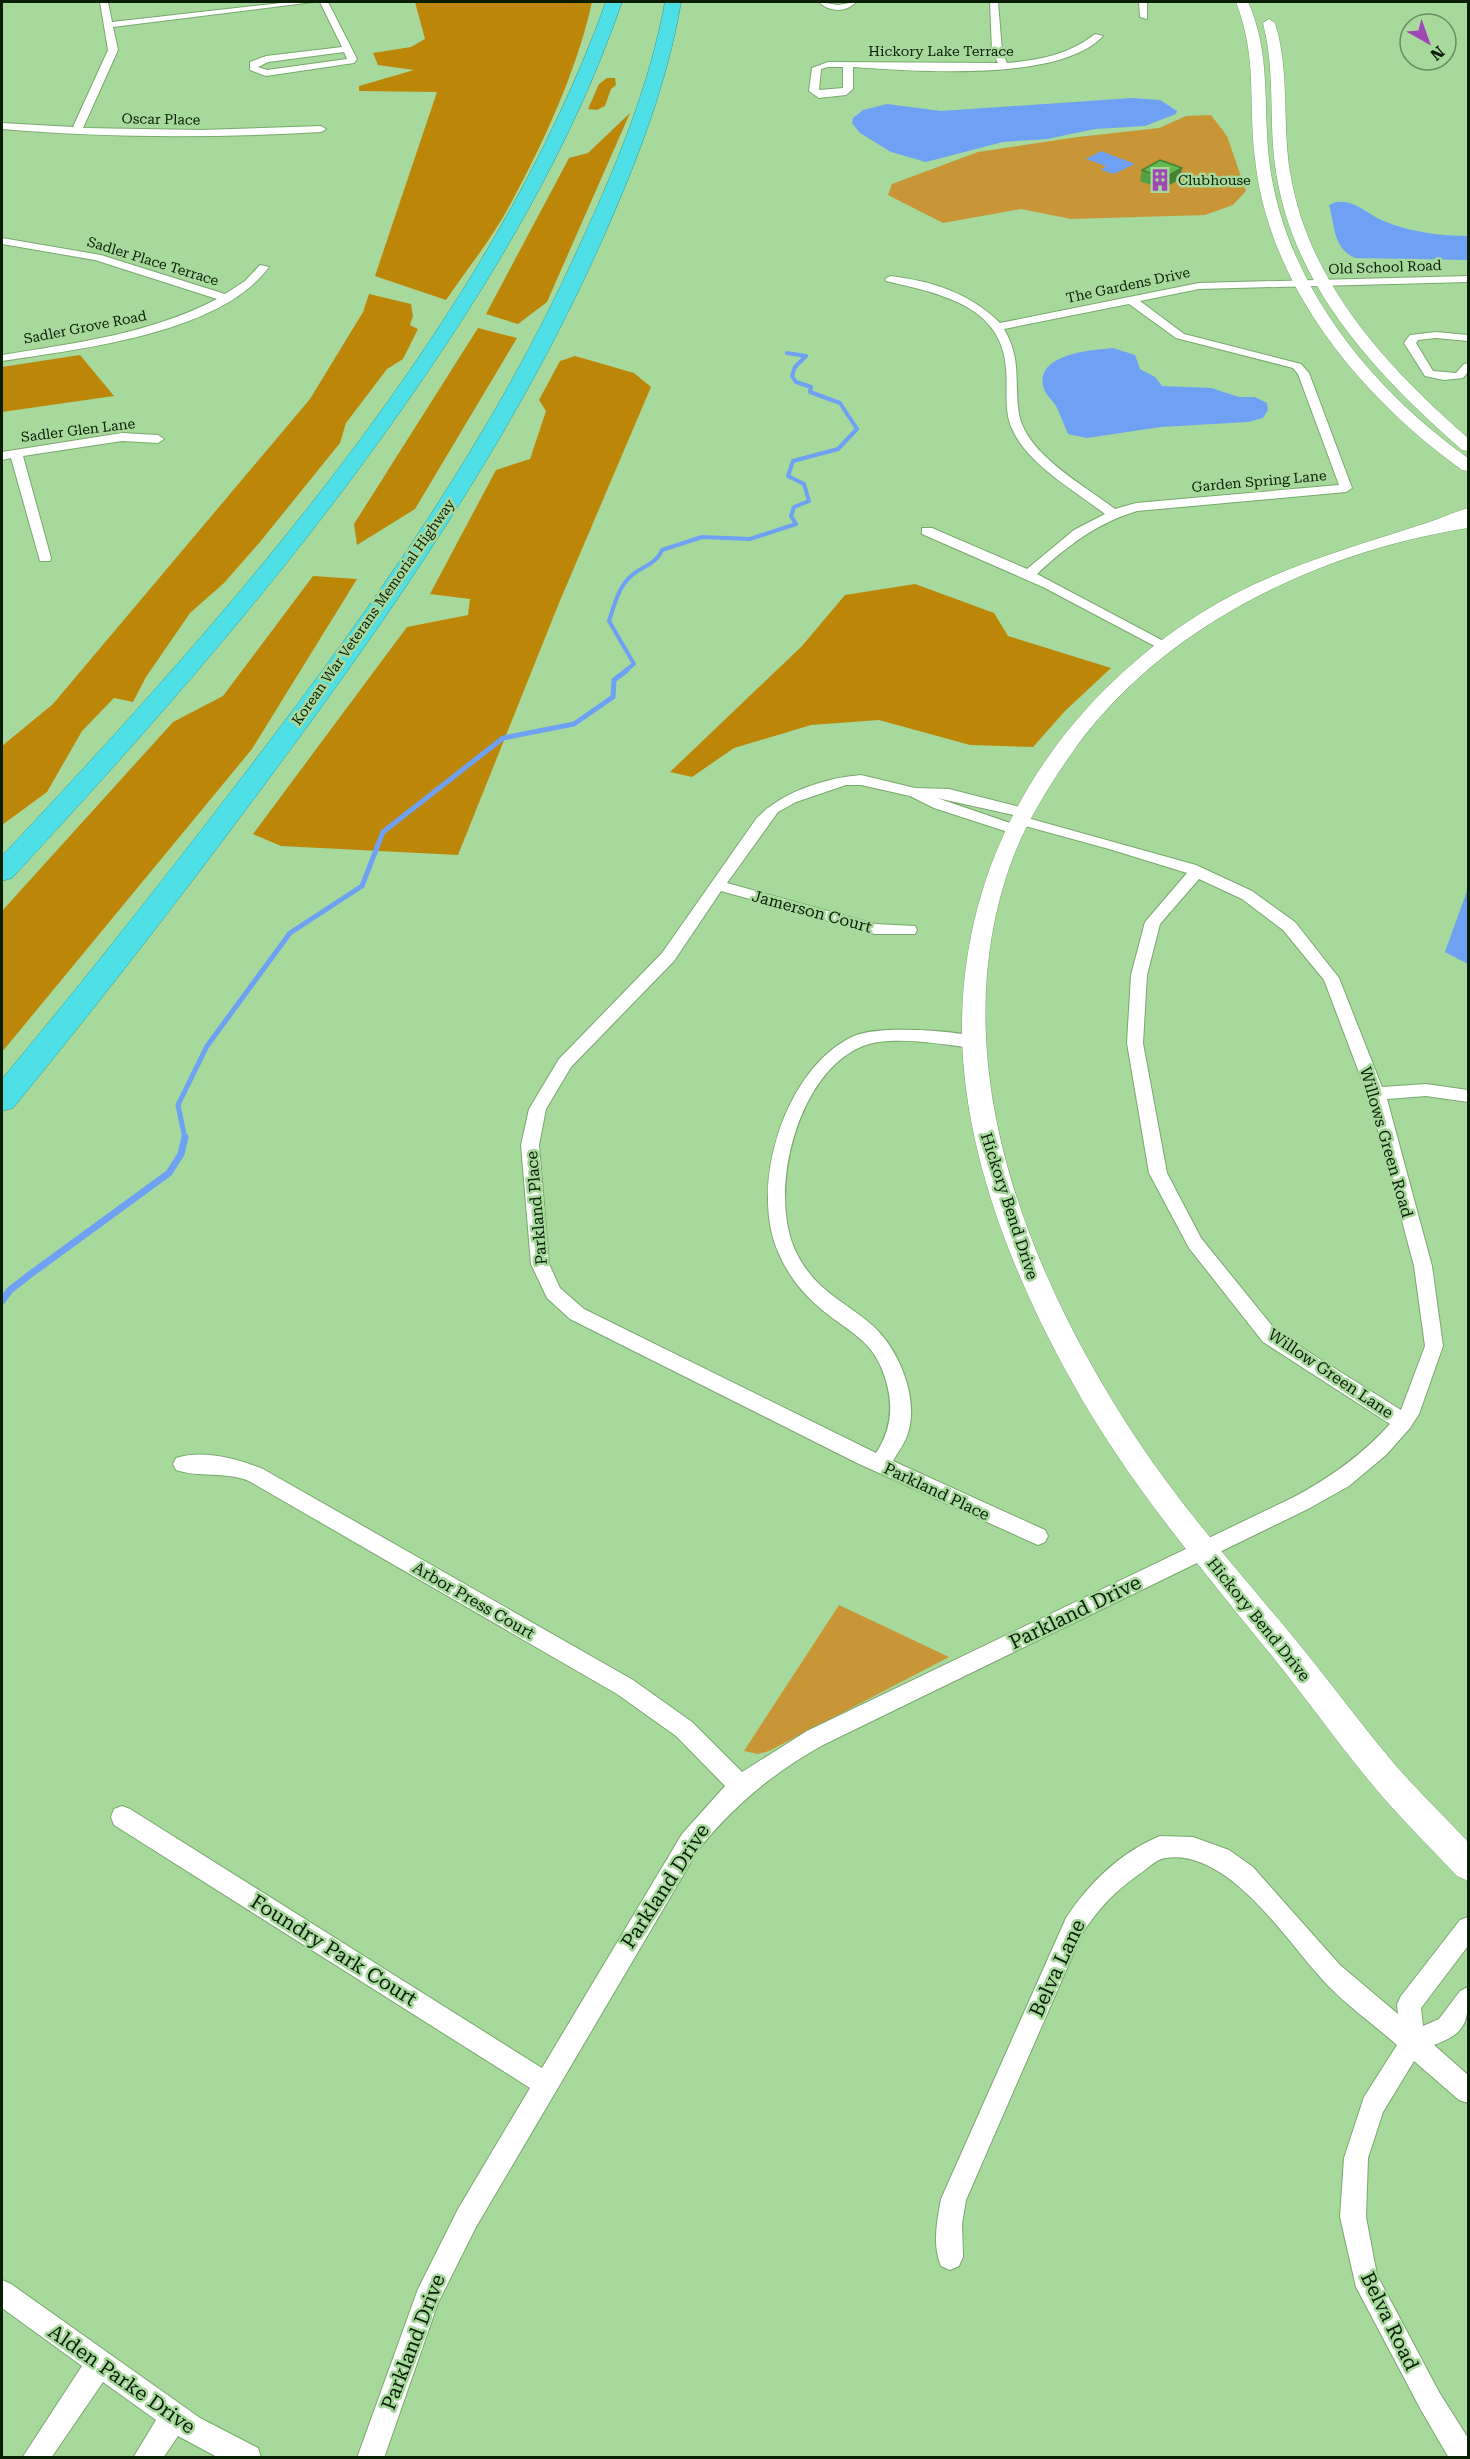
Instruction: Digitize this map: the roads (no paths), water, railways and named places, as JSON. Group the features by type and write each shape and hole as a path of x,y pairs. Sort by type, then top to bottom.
{"highway":[{"path":"591,59 590,49 603,2"},
{"path":"2,872 88,781 231,617 293,541 384,420 445,331 514,220 558,138 591,59 598,49 614,2"},
{"name":"Korean War Veterans Memorial Highway","path":"2,1100 108,972 213,836 341,664 450,504 528,372 595,237 646,106 674,2"}],"street":[{"path":"76,132 113,50 104,2"},
{"path":"110,25 309,2"},
{"path":"324,2 352,58 347,63 266,73 253,68 253,64 266,59 346,49"},
{"path":"823,2 839,7 847,6 852,2"},
{"path":"994,2 997,51 1004,65"},
{"path":"1143,2 1144,17"},
{"path":"1242,2 1253,29 1260,57 1261,152 1266,189 1280,235 1302,284 1339,339 1384,395 1436,442 1468,466"},
{"path":"1264,11 1279,66 1279,146 1284,179 1303,241 1324,284 1352,327 1387,369 1468,446"},
{"name":"Hickory Lake Terrace","path":"848,65 848,88 843,93 819,95 814,91 817,68 823,65 848,65 1004,65 1043,60 1075,52 1092,44 1098,36"},
{"name":"Oscar Place","path":"2,126 76,132 251,134 321,129"},
{"name":"Sadler Place Terrace","path":"2,241 97,257 226,298"},
{"name":"Sadler Grove Road","path":"2,358 146,332 188,318 253,282 264,267"},
{"path":"890,279 923,283 951,294 998,327 1007,340 1012,362 1013,419 1020,434 1034,452 1112,513"},
{"name":"Old School Road","path":"1302,284 1468,279"},
{"name":"The Gardens Drive","path":"998,327 1199,286 1302,284"},
{"name":"Garden Spring Lane","path":"1029,574 1082,529 1112,513 1136,507 1346,488 1303,373 1296,366 1180,336 1133,301"},
{"path":"1468,338 1436,334 1414,337 1410,344 1429,374 1444,378 1459,376 1468,366"},
{"name":"Sadler Glen Lane","path":"2,456 122,437 158,439"},
{"path":"16,453 45,558"},
{"name":"Hickory Bend Drive","path":"1468,513 1428,529 1330,559 1283,577 1193,626 1110,692 1086,719 1054,762 1018,820 991,887 981,931 974,989 975,1042 981,1114 992,1161 1037,1290 1127,1447 1203,1550 1386,1777 1468,1865"},
{"name":"Hickory Bend Drive","path":"1428,529 1468,523"},
{"path":"927,531 1029,574 1107,613 1164,647"},
{"name":"Parkland Place","path":"1018,820 939,805 915,793 861,780 844,781 791,799 772,809 760,822 668,957 565,1063 538,1109 532,1127 530,1145 540,1264 544,1281 556,1299 577,1314 880,1464 1038,1536"},
{"name":"Willows Green Road","path":"1018,820 1114,845 1197,872 1247,895 1289,926 1331,978 1377,1094 1423,1266 1434,1346 1409,1414 1403,1422 1379,1449 1342,1480 1301,1503 1203,1550"},
{"name":"Willow Green Lane","path":"1197,872 1153,922 1139,975 1135,1043 1158,1173 1195,1243 1270,1337 1403,1422"},
{"name":"Jamerson Court","path":"717,885 875,929 909,930"},
{"path":"880,1464 897,1433 901,1409 897,1387 878,1345 867,1332 826,1304 809,1287 786,1251 776,1211 784,1145 803,1095 820,1070 846,1047 863,1040 882,1037 975,1042"},
{"path":"1377,1094 1426,1090 1468,1096"},
{"name":"Arbor Press Court","path":"183,1464 220,1464 238,1467 256,1475 625,1687 684,1729 740,1786"},
{"name":"Parkland Drive","path":"370,2457 427,2298 467,2218 690,1842 719,1805 740,1786 785,1754 815,1738 1203,1550"},
{"name":"Foundry Park Court","path":"122,1817 546,2084"},
{"name":"Belva Lane","path":"950,2257 949,2224 954,2199 1074,1926 1091,1900 1110,1881 1160,1847 1193,1848 1221,1858 1245,1875 1332,1973 1468,2091"},
{"path":"1468,1928 1409,2004 1412,2042 1447,2028 1468,1999"},
{"name":"Belva Road","path":"1412,2042 1369,2116 1356,2158 1353,2217 1365,2278 1430,2401 1465,2457"},
{"name":"Alden Parke Drive","path":"2,2293 174,2418 248,2457"},
{"path":"35,2457 99,2364"},
{"path":"146,2457 174,2418"}],"water":[{"path":"1132,98 1160,100 1177,111 1176,114 1145,126 1095,129 1047,139 1003,142 926,162 891,152 860,133 852,123 853,118 863,110 887,104 941,111"},
{"path":"1101,151 1135,164 1114,174 1101,170 1106,166 1086,159"},
{"path":"1336,202 1350,203 1379,219 1416,231 1468,236 1468,260 1355,258 1342,248 1336,236 1329,205"},
{"path":"1113,348 1135,355 1140,369 1155,377 1162,386 1211,388 1239,397 1255,397 1267,403 1268,410 1263,418 1248,422 1161,427 1087,438 1068,434 1056,405 1044,389 1043,377 1047,368 1066,356"},
{"path":"1468,888 1468,964 1445,952"}],"waterway":[{"path":"625,671 634,664 609,621 619,592 626,581 656,559 662,550 702,537 750,539 796,524 791,516 794,507 809,501 804,484 788,476 793,461 838,449 857,429 840,403 810,392 811,387 796,382 792,376 795,367 806,356 787,353"},
{"path":"185,1138 178,1105 207,1046 290,933 362,886 383,832 503,738 574,724 613,697 614,680 627,670"},
{"path":"2,1301 10,1290 32,1273 169,1173 181,1154 185,1138"}],"place":[{"name":"Clubhouse","path":"1160,180"}]}
